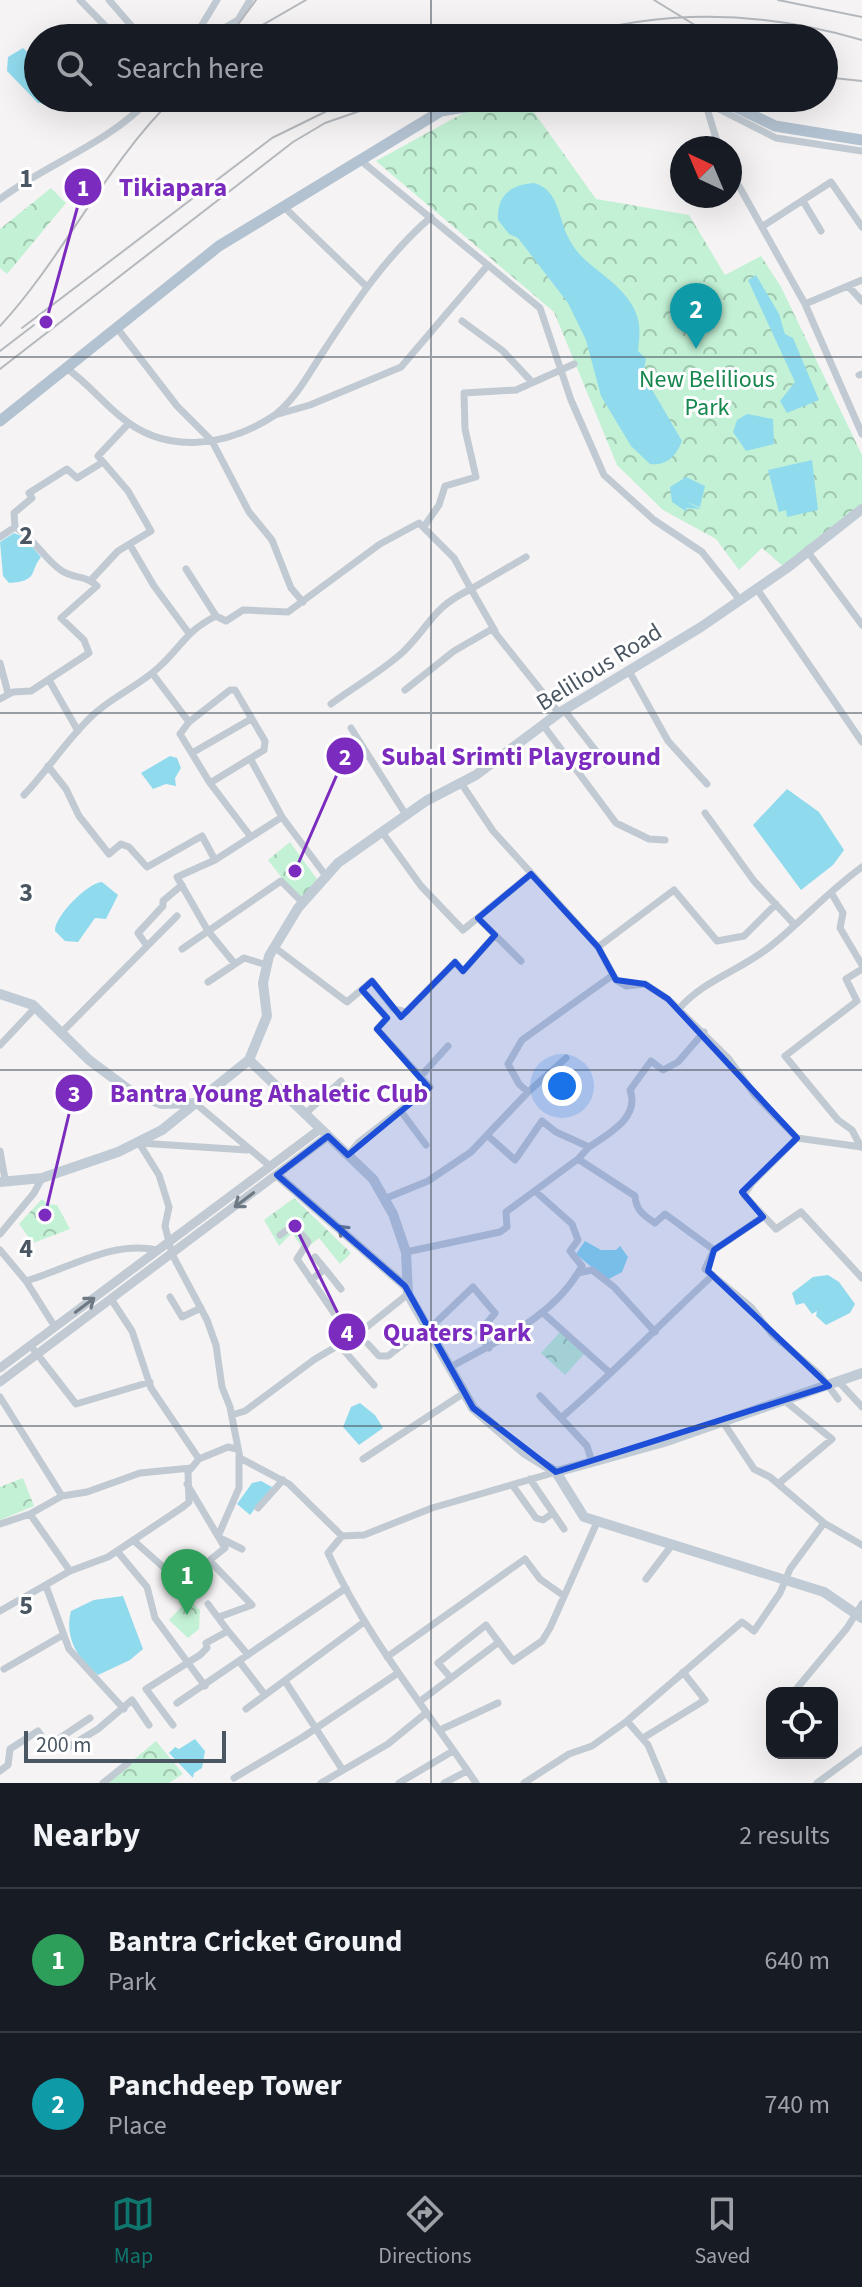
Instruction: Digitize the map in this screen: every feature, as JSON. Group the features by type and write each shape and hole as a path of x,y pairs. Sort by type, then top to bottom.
{"main road":[{"path":"0,421 219,246 439,112"},
{"path":"741,112 775,126 862,140"},
{"name":"Belilious Road","path":"3,1180 42,1178 139,1143 162,1130 249,1060 267,1016 263,983 274,947 303,903 338,863 406,815 461,783 561,712 757,589 862,509"},
{"path":"0,994 35,1008 109,1077 132,1092 162,1104 195,1103"},
{"path":"249,1060 373,1179 406,1252 407,1290 426,1329 473,1408 525,1453 556,1472 584,1517 824,1592 858,1616"},
{"path":"556,1472 723,1422 862,1373"}],"street":[{"path":"80,0 103,24"},
{"path":"109,0 130,24"},
{"path":"202,24 217,0"},
{"path":"231,24 238,20 250,0"},
{"path":"0,199 36,175 98,143 135,112"},
{"path":"713,112 717,136"},
{"path":"732,112 776,138 862,151"},
{"path":"360,160 540,308 560,368 604,475 654,520 709,559 740,600"},
{"path":"763,226 832,182 862,227"},
{"path":"742,190 805,304 862,434"},
{"path":"803,201 821,231"},
{"path":"284,207 367,287"},
{"path":"66,368 92,386 129,423 172,441 197,444 254,429 275,415 310,378 322,353 367,287 406,237 431,217"},
{"path":"275,415 330,398 401,367 488,265"},
{"path":"805,304 862,280"},
{"path":"849,287 862,301"},
{"path":"462,321 503,351 531,381"},
{"path":"117,328 177,406 212,441 249,512 272,540 291,588 303,602"},
{"path":"425,525 439,505 445,486 476,477 465,429 464,393 516,390 574,364"},
{"path":"91,580 118,551 151,531 128,491 98,456 129,423"},
{"path":"15,527 14,513 32,498 29,493 67,469 77,478 103,462"},
{"path":"186,569 216,616 226,621 243,610 288,612 403,529 419,523 425,525 454,558 495,631 606,764"},
{"path":"0,537 15,527"},
{"path":"0,699 8,693 31,691 89,653 84,640 61,618 97,586 91,580 61,571 26,534 15,527"},
{"path":"130,545 154,586 188,632"},
{"path":"808,552 862,625"},
{"path":"331,704 403,652 435,610 526,557"},
{"path":"757,589 862,742"},
{"path":"24,795 104,705 137,687 173,655 188,632 216,616"},
{"path":"405,690 454,651 495,631"},
{"path":"0,664 8,693"},
{"path":"629,671 668,741 707,784"},
{"path":"152,673 189,722"},
{"path":"49,680 78,731"},
{"path":"210,783 264,750 265,741 233,689 189,722 180,734 210,783 251,837"},
{"path":"192,753 251,719"},
{"path":"543,725 616,823 649,839 665,840"},
{"path":"351,728 406,815"},
{"path":"251,760 282,817 326,876"},
{"path":"48,766 66,789 79,816 109,854 121,844 129,847 147,867 202,836 215,860"},
{"path":"461,783 493,831 598,947 613,975 626,986 645,984 679,1009 729,1059 754,1094 797,1138 862,1147"},
{"path":"705,813 754,881 794,924"},
{"path":"235,964 208,931 177,877 215,860 282,817"},
{"path":"382,832 421,886 463,930 531,874"},
{"path":"679,1009 698,992 771,946 862,867"},
{"path":"182,949 281,881 303,903"},
{"path":"147,946 138,933 163,906 163,901 182,885"},
{"path":"598,947 674,890 717,941 744,936 751,925 776,904"},
{"path":"832,894 843,913 840,928 862,967 846,979 860,999 785,1056 838,1120 852,1130 862,1147"},
{"path":"61,1033 177,916"},
{"path":"478,918 521,961"},
{"path":"274,947 347,1002 372,981 394,1009 406,1012 455,962 463,971 495,935"},
{"path":"208,982 244,958 267,965"},
{"path":"528,1092 519,1084 508,1064 522,1040 613,975"},
{"path":"348,1155 430,1087 377,1029 387,1018 362,990"},
{"path":"0,1045 35,1008"},
{"path":"406,1252 500,1232 507,1227 504,1213 578,1159 632,1113 635,1103 630,1090 651,1061 663,1070 678,1062 704,1032"},
{"path":"420,1077 448,1046"},
{"path":"384,1199 428,1181 471,1152 528,1092 566,1058"},
{"path":"305,1114 341,1081"},
{"path":"195,1103 247,1150 270,1166"},
{"path":"400,1110 426,1145"},
{"path":"487,1135 515,1160 542,1121 556,1132 589,1147"},
{"path":"852,1130 862,1124"},
{"path":"0,1368 270,1166 324,1132"},
{"path":"0,1382 277,1175 324,1132"},
{"path":"797,1138 744,1195 776,1229 801,1212 862,1278"},
{"path":"139,1143 247,1150"},
{"path":"139,1143 159,1175 169,1207 165,1226 171,1240 172,1254 201,1308 216,1345 223,1394 232,1415 238,1452 239,1488 220,1536"},
{"path":"0,1151 3,1180"},
{"path":"578,1159 635,1196 636,1207 655,1223 665,1214 714,1250"},
{"path":"232,1415 245,1411 315,1359 340,1346 407,1290 277,1175"},
{"path":"0,1234 34,1193 42,1178"},
{"path":"449,1368 489,1348 543,1313 582,1266 570,1251 578,1240 572,1224 535,1191"},
{"path":"763,1217 714,1250 705,1269 751,1307 772,1334 862,1407"},
{"path":"280,1235 296,1226 308,1244 297,1259 351,1338"},
{"path":"26,1281 121,1249 141,1247 157,1250"},
{"path":"0,1250 26,1281 55,1327"},
{"path":"315,1257 341,1289"},
{"path":"311,1280 325,1269"},
{"path":"578,1273 592,1270 614,1287 655,1332"},
{"path":"561,1418 713,1275"},
{"path":"368,1344 379,1356 388,1356 426,1329 473,1287 495,1313 479,1333 489,1348"},
{"path":"170,1297 182,1317 201,1308"},
{"path":"111,1299 132,1331 150,1382 199,1459"},
{"path":"543,1313 609,1372"},
{"path":"30,1346 76,1404 150,1382"},
{"path":"340,1346 374,1385"},
{"path":"834,1384 838,1399"},
{"path":"363,1459 464,1393"},
{"path":"540,1396 587,1446 592,1462"},
{"path":"0,1397 62,1496"},
{"path":"778,1484 832,1439 785,1401"},
{"path":"723,1422 754,1469 778,1484 824,1523 862,1545"},
{"path":"0,1611 70,1571 88,1567 165,1522 189,1502 187,1484 191,1468 213,1451 238,1452 248,1464 283,1480 342,1536 364,1535 432,1508 556,1472"},
{"path":"0,1524 30,1514 62,1496 87,1492 140,1473 191,1468"},
{"path":"530,1479 564,1529"},
{"path":"258,1508 283,1480"},
{"path":"133,1540 181,1583 225,1548 187,1484"},
{"path":"513,1486 538,1520 553,1513"},
{"path":"30,1514 70,1571"},
{"path":"451,1678 438,1663 486,1625 513,1661 542,1641 598,1520"},
{"path":"524,1783 569,1754 592,1746 627,1721 742,1622 754,1631 790,1569 824,1523"},
{"path":"220,1536 242,1549"},
{"path":"342,1536 328,1553 364,1622 476,1783"},
{"path":"646,1579 672,1545"},
{"path":"117,1551 147,1587 155,1618 205,1686"},
{"path":"387,1657 525,1559 540,1579 564,1596"},
{"path":"210,1561 252,1605 219,1617"},
{"path":"46,1586 63,1635 83,1667 124,1709"},
{"path":"177,1703 346,1588"},
{"path":"208,1604 248,1655"},
{"path":"798,1687 858,1616 862,1604"},
{"path":"246,1709 364,1622"},
{"path":"62,1751 207,1648 206,1643 228,1631"},
{"path":"4,1669 63,1635"},
{"path":"419,1702 499,1642"},
{"path":"239,1661 265,1695"},
{"path":"643,1738 705,1700 683,1672"},
{"path":"234,1778 316,1729 398,1673"},
{"path":"285,1681 342,1769"},
{"path":"146,1689 173,1725"},
{"path":"132,1700 149,1725"},
{"path":"440,1730 498,1703"},
{"path":"321,1783 388,1744 426,1713"},
{"path":"0,1771 8,1765 10,1749 38,1731 48,1746 90,1718"},
{"path":"627,1721 643,1738 664,1783"},
{"path":"817,1783 862,1750"},
{"path":"399,1783 453,1751"},
{"path":"103,1783 128,1763"},
{"path":"444,1783 467,1771"}],"highlighted area":[{"path":"531,874 598,947 616,980 645,984 668,999 797,1138 742,1192 763,1217 714,1250 708,1271 829,1386 556,1472 473,1408 405,1286 277,1175 328,1136 348,1155 429,1088 377,1029 387,1018 362,990 372,981 401,1017 455,962 463,971 495,935 478,918"}],"green space":[{"name":"New Belilious Park","path":"465,112 534,112 596,199 689,215 725,275 761,256 781,287 862,455 862,505 784,567 762,548 739,570 716,539 663,510 617,465 554,312 376,161"},
{"path":"51,188 66,203 7,274 0,268 0,229"},
{"path":"290,842 319,882 299,900 268,860"},
{"path":"294,1198 351,1253 340,1264 319,1238 304,1250 292,1233 279,1246 264,1220"},
{"path":"42,1199 47,1204 57,1205 70,1229 33,1243 19,1224"},
{"path":"560,1332 584,1354 565,1375 541,1353"},
{"path":"23,1478 34,1506 0,1520 0,1487"},
{"path":"189,1599 200,1610 199,1629 188,1638 169,1620"},
{"path":"156,1741 183,1774 169,1783 106,1783"}],"water":[{"path":"24,49 24,89 7,71 8,57"},
{"path":"534,183 553,198 565,229 580,255 621,291 636,312 638,351 646,359 643,374 682,441 666,462 650,464 631,446 601,396 586,340 568,303 518,238 509,234 498,220 500,204 507,193 518,186"},
{"path":"756,275 779,314 785,334 793,338 819,400 787,413 780,401 795,382 748,280"},
{"path":"747,414 773,419 774,444 746,451 733,432 737,420"},
{"path":"812,460 818,510 787,517 786,510 779,512 768,470"},
{"path":"686,477 705,486 700,507 686,502 701,509 686,508 687,512 672,502 670,487"},
{"path":"14,533 24,537 41,557 29,578 9,583 3,576 0,542"},
{"path":"170,756 177,758 181,768 175,778 176,786 166,784 153,789 141,773"},
{"path":"787,789 819,812 844,850 833,865 801,890 753,825"},
{"path":"102,882 118,895 106,919 95,918 78,942 65,941 55,931 65,910 80,894"},
{"path":"585,1241 601,1250 616,1250 620,1246 628,1257 622,1272 607,1280 576,1254"},
{"path":"828,1275 839,1282 855,1304 850,1313 826,1325 816,1316 817,1311 812,1314 804,1303 796,1305 792,1293 813,1277"},
{"path":"360,1403 375,1415 383,1428 359,1445 343,1427 351,1407"},
{"path":"261,1481 272,1487 250,1515 237,1504 252,1483"},
{"path":"123,1596 143,1649 130,1660 98,1675 74,1647 69,1630 71,1611 94,1600"},
{"path":"195,1739 205,1751 202,1768 194,1773 193,1778 169,1753 175,1747 179,1749"}],"railway":[{"path":"238,24 256,0"},
{"path":"264,24 306,0"},
{"path":"654,0 693,24"},
{"path":"778,0 862,17"},
{"path":"628,24 714,17 793,24"},
{"path":"838,34 862,40"},
{"path":"838,78 862,81"},
{"path":"0,326 45,270 106,180 161,112"},
{"path":"22,328 272,138 325,112"},
{"path":"0,369 293,142 325,123 357,112"},
{"path":"0,351 34,325"}],"place":[{"name":"Tikiapara","path":"46,322"},
{"name":"Panchdeep Tower","path":"696,349"},
{"name":"Subal Srimti Playground","path":"295,871"},
{"name":"Bantra Young Athaletic Club","path":"45,1215"},
{"name":"Quaters Park","path":"295,1226"},
{"name":"Bantra Cricket Ground","path":"187,1615"}]}
